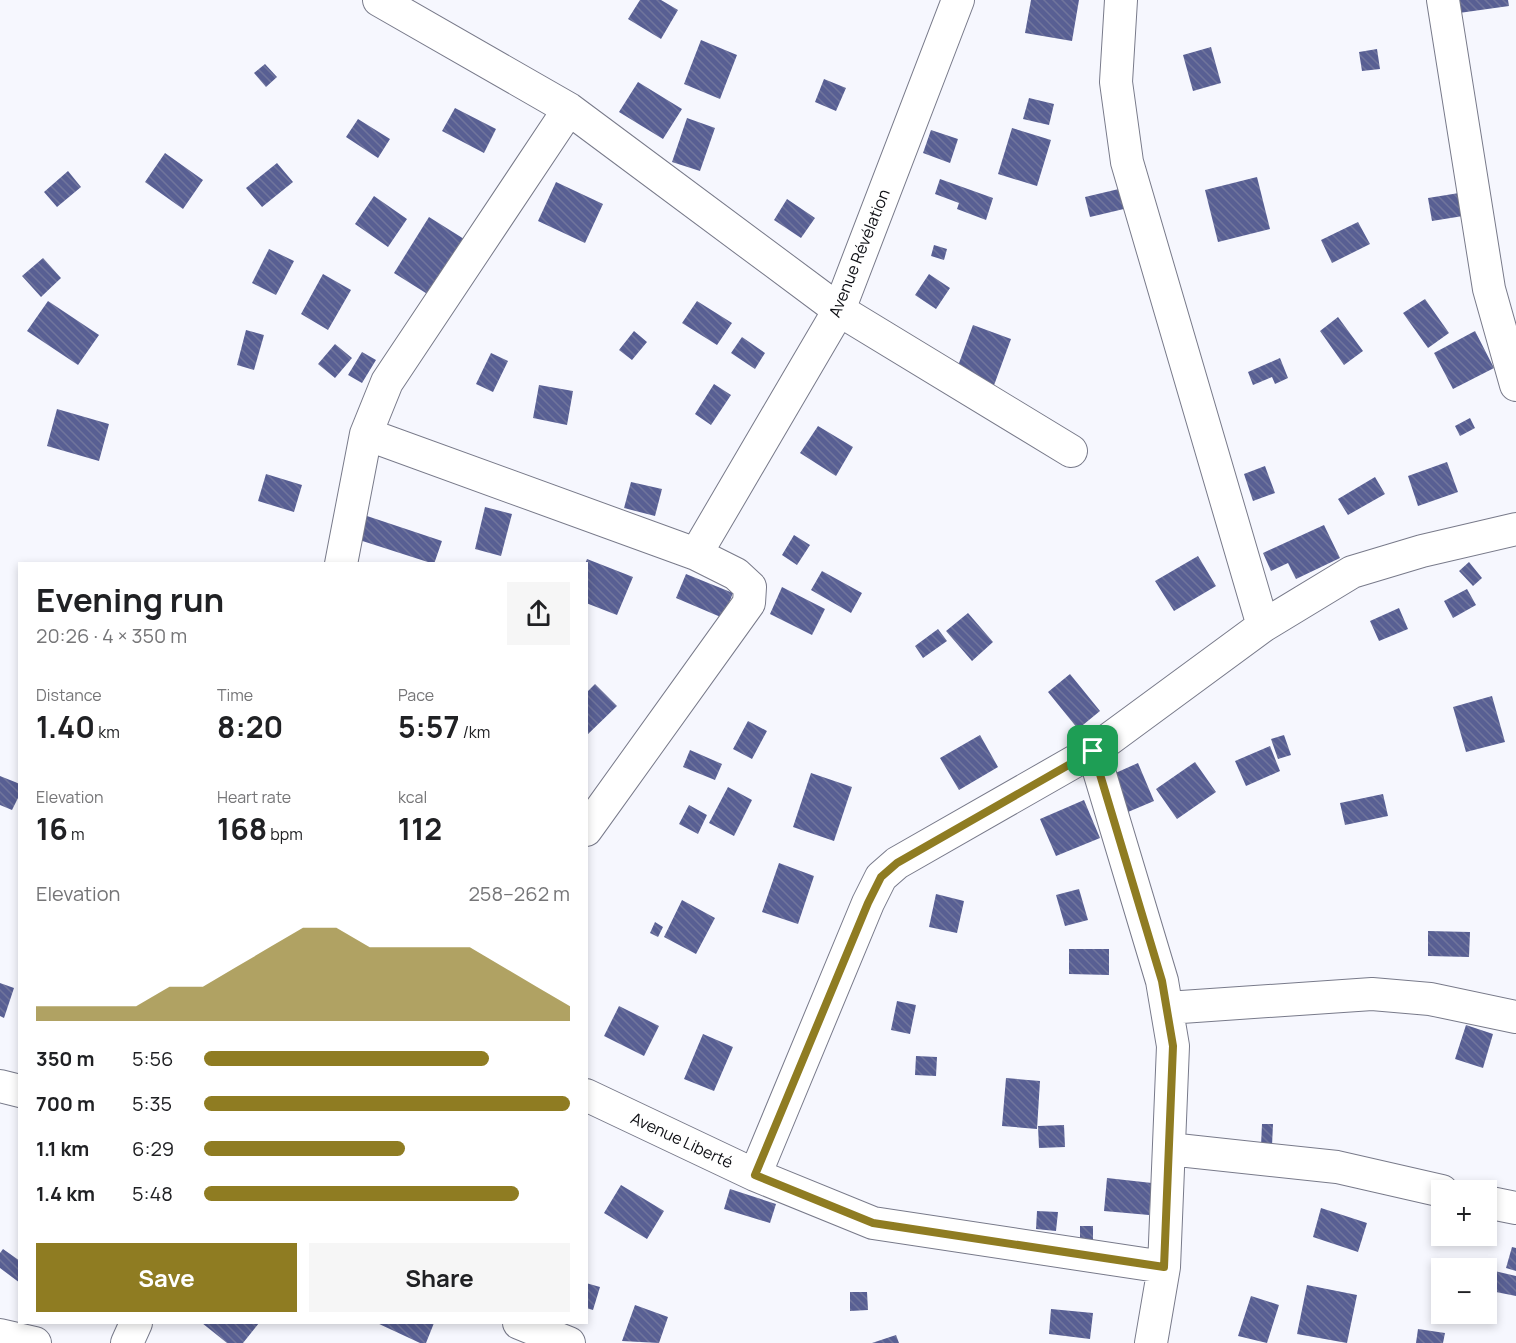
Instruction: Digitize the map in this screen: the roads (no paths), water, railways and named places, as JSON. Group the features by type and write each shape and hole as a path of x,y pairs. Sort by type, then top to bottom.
{"street":[{"path":"379,0 569,109 839,310 1071,451"},
{"name":"Avenue Révélation","path":"696,554 839,310 958,0"},
{"path":"1121,0 1116,82 1127,162 1263,626"},
{"path":"1443,0 1489,289 1516,385"},
{"path":"341,562 366,434 387,382 569,109"},
{"path":"366,434 696,554 736,574 750,587 749,603 588,827"},
{"path":"755,1175 868,903 881,877 897,863 1093,751 1263,626 1352,572 1422,551 1516,529"},
{"path":"1093,751 1162,981 1173,1046 1164,1267 1151,1343"},
{"path":"1167,1008 1372,994 1430,999 1516,1017"},
{"path":"0,1086 18,1090"},
{"name":"Avenue Liberté","path":"588,1096 755,1175 873,1223 1164,1267"},
{"path":"1169,1149 1337,1167 1431,1188"},
{"path":"1497,1204 1516,1208"},
{"path":"127,1343 136,1324"},
{"path":"522,1324 569,1343"},
{"path":"0,1335 35,1343"}]}
